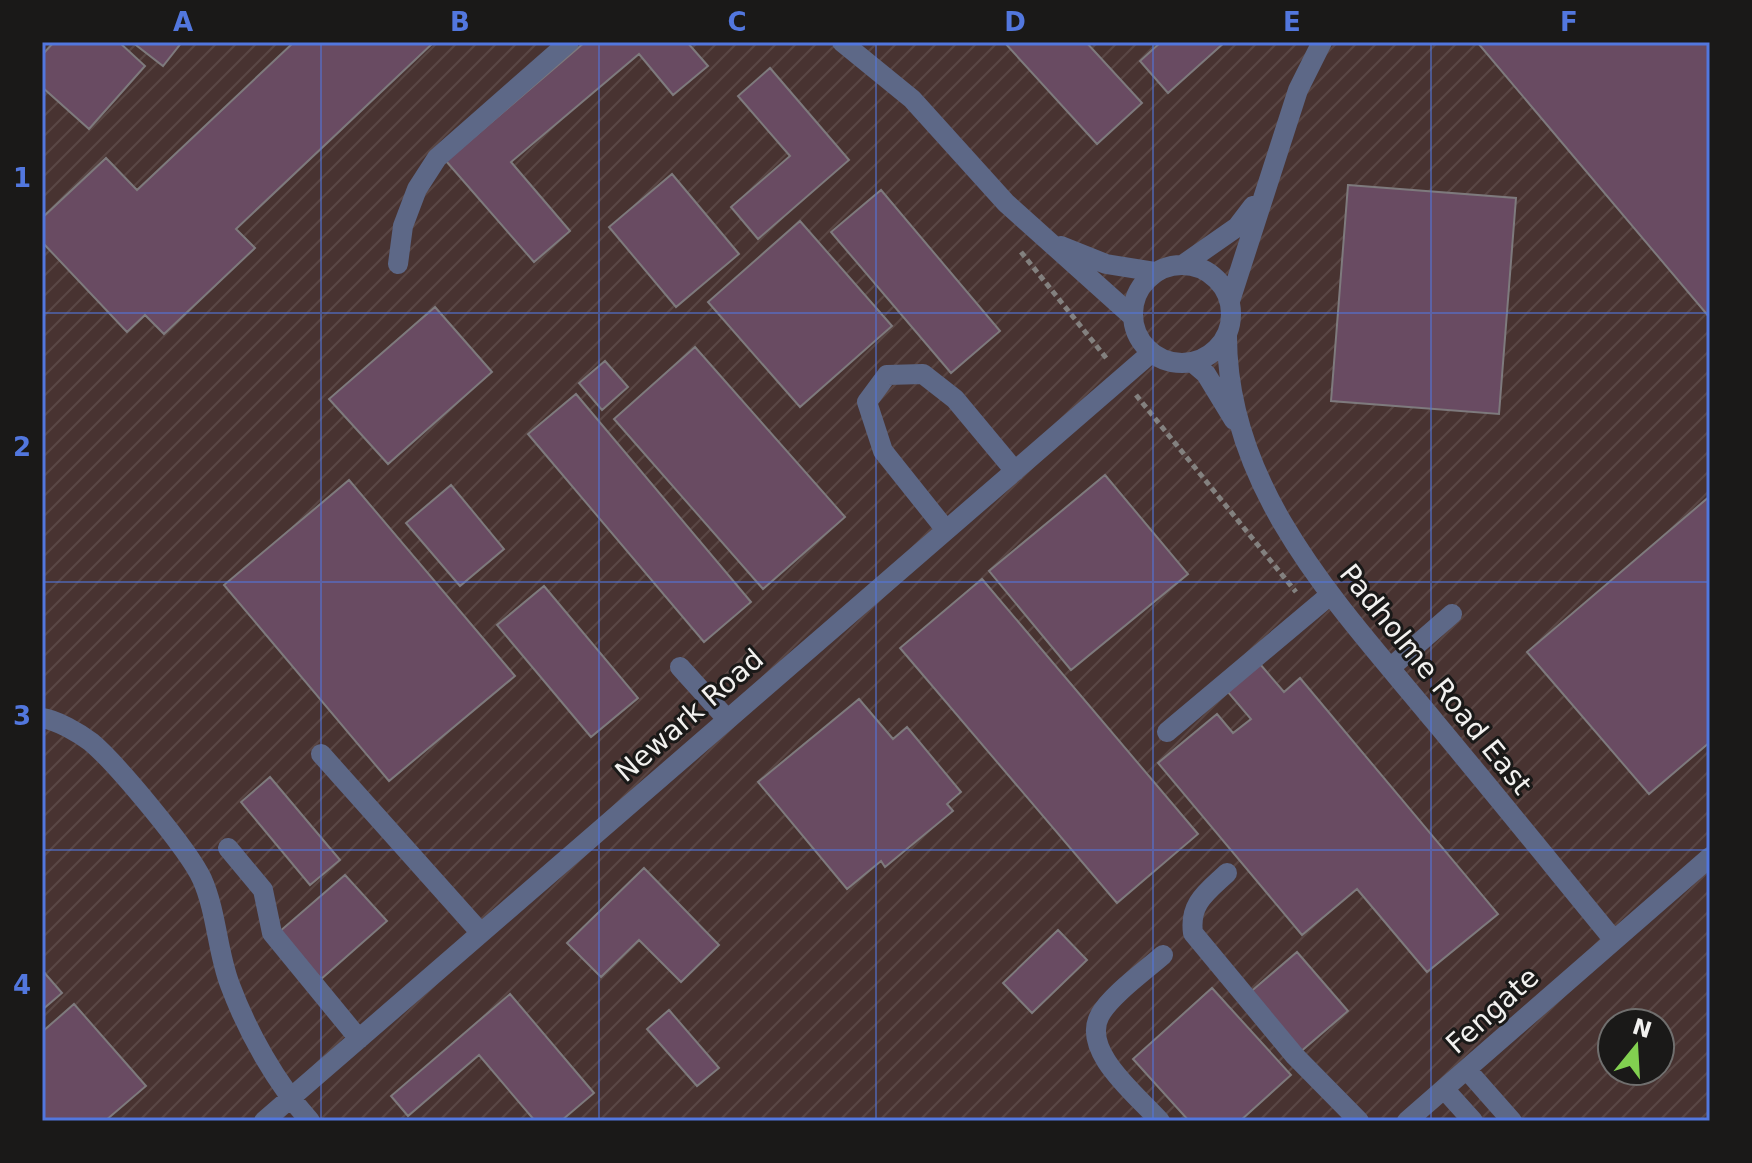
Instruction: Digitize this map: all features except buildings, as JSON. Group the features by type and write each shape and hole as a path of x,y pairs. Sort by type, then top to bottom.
{"street":[{"path":"398,264 403,226 417,189 437,158 569,42"},
{"path":"842,42 912,99 1006,203 1132,316"},
{"path":"1245,437 1227,366 1230,301 1260,196 1298,90 1322,42"},
{"path":"1049,242 1106,264 1156,272 1184,264 1237,227 1260,196"},
{"path":"1184,264 1213,275 1230,301"},
{"path":"1156,272 1138,291 1132,316 1135,330 1151,353 1178,363 1192,362 1206,357 1227,334"},
{"name":"Newark Road","path":"264,1121 1151,353"},
{"path":"1192,362 1206,374 1245,437"},
{"path":"946,530 883,451 867,402 887,375 923,374 955,399 1015,471"},
{"name":"Padholme Road East","path":"1245,437 1261,487 1304,560 1613,939"},
{"path":"1167,732 1330,595"},
{"path":"1390,668 1452,614"},
{"path":"680,667 727,719"},
{"path":"42,718 90,742 139,793 201,877 218,925 229,983 250,1029 291,1099 310,1121"},
{"path":"321,754 480,932"},
{"path":"228,848 263,890 272,933 359,1039"},
{"name":"Fengate","path":"1407,1121 1710,857"},
{"path":"1227,873 1197,901 1191,915 1193,933 1285,1044 1359,1121"},
{"path":"1160,1121 1099,1054 1095,1032 1100,1014 1163,955"},
{"path":"1467,1070 1512,1121"},
{"path":"1445,1090 1473,1121"}],"path":[{"path":"1019,249 1312,611"}],"shaded area":[{"path":"42,42 1710,42 1710,1121 42,1121"}]}
